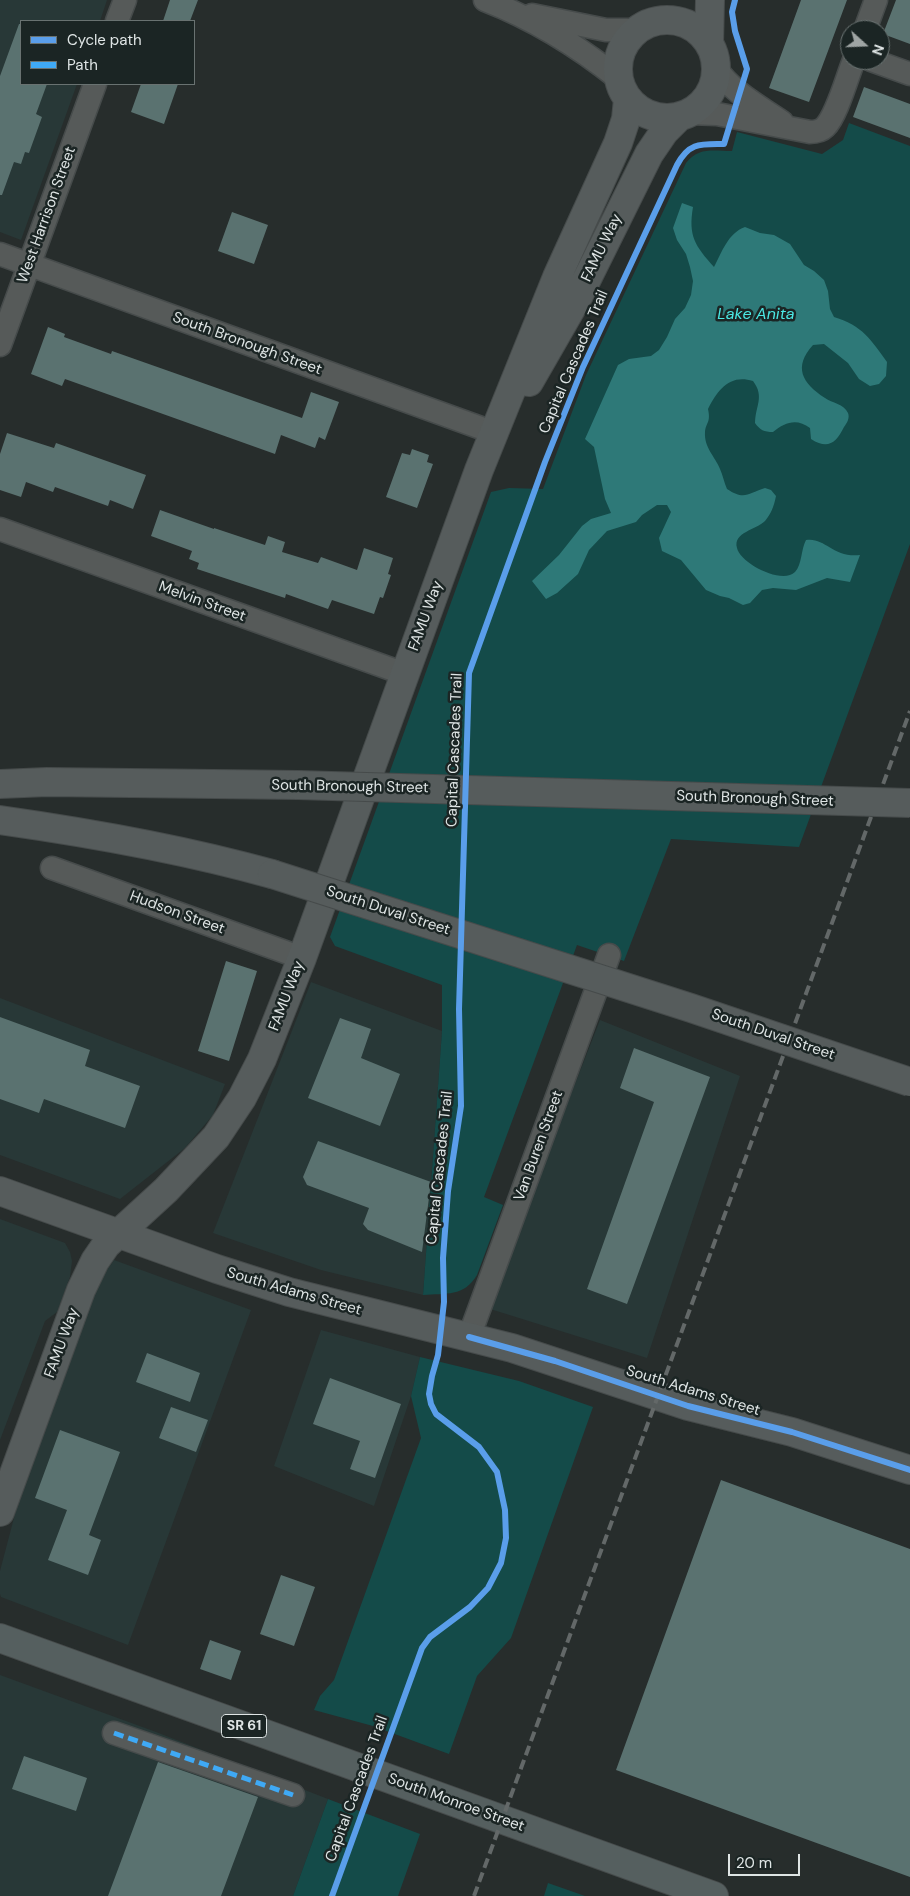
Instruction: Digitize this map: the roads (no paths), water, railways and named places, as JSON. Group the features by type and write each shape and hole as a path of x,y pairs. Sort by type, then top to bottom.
{"main road":[{"name":"South Monroe Street","path":"0,1638 714,1896"}],"street":[{"path":"117,20 125,0"},
{"path":"486,0 511,10 581,51 623,89 642,111 660,118 683,114 717,114 810,132 820,130 828,123 835,111 850,70"},
{"name":"FAMU Way","path":"0,1512 85,1280 101,1252 118,1233 187,1169 216,1137 233,1112 262,1059 302,958 470,492 557,277 618,143 626,119 623,89 618,68 621,52 629,38 644,26 667,0"},
{"name":"FAMU Way","path":"495,433 566,320 649,154 664,132 683,114 695,108 708,94 712,86 710,0"},
{"path":"869,20 876,0"},
{"path":"511,10 590,27 621,31 673,20 684,23 698,31 723,78 740,94 789,127"},
{"path":"890,67 910,74"},
{"name":"West Harrison Street","path":"0,345 95,85"},
{"name":"South Bronough Street","path":"0,254 495,433"},
{"name":"Melvin Street","path":"0,529 405,674"},
{"name":"South Bronough Street","path":"0,784 46,782 298,785 910,803"},
{"name":"South Duval Street","path":"0,820 136,842 272,874 691,1008 910,1082"},
{"name":"Hudson Street","path":"52,868 302,958"},
{"name":"Van Buren Street","path":"469,1337 609,956"},
{"name":"South Adams Street","path":"0,1191 217,1269 289,1292 469,1337 555,1361 688,1406 792,1432 910,1470"},
{"path":"114,1733 292,1796"}],"water":[{"name":"Lake Anita","path":"682,203 693,207 691,226 694,240 714,267 730,238 745,227 760,233 774,235 790,244 804,265 824,280 828,291 830,309 834,317 852,325 865,334 887,362 886,376 879,384 870,386 859,379 848,363 824,344 813,345 807,353 802,367 806,380 817,392 844,408 849,415 838,437 831,443 822,444 811,439 810,428 796,422 791,422 773,432 762,430 755,423 759,397 757,387 753,381 737,380 725,385 708,409 709,420 705,432 706,443 718,464 727,489 738,495 746,495 765,488 771,490 776,496 772,510 765,521 738,538 737,548 746,560 753,566 781,576 795,572 806,540 819,542 843,554 860,555 850,582 827,578 796,590 773,588 762,590 750,603 743,605 706,590 681,560 662,551 659,538 671,512 667,505 657,505 642,515 636,522 607,531 589,550 578,574 557,593 546,599 532,581 559,555 582,526 591,519 611,513 605,499 594,447 585,439 618,365 629,359 651,356 659,350 675,319 685,308 691,295 693,281 690,267 686,254 677,240 673,228"}],"railway":[{"path":"474,1896 910,711"}]}
